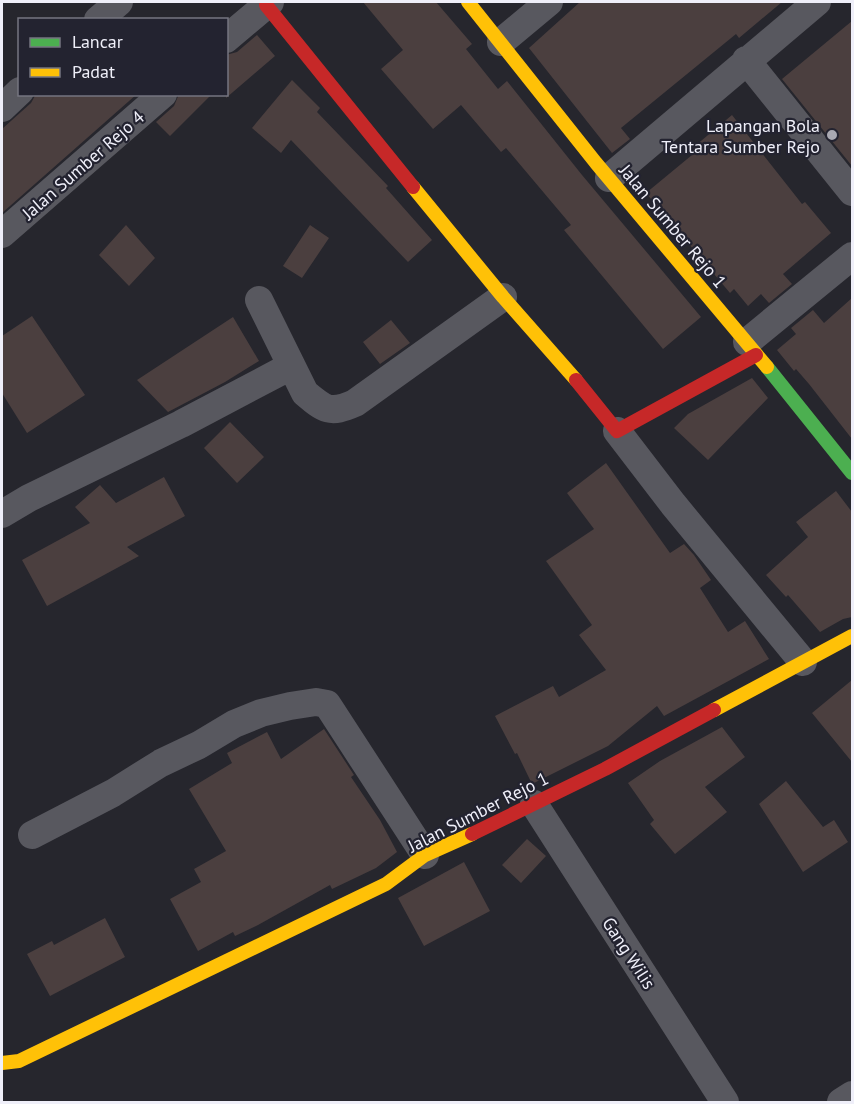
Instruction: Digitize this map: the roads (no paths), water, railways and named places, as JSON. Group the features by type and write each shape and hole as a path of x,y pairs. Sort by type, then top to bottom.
{"street":[{"path":"100,18 119,2"},
{"name":"Jalan Sumber Rejo 1","path":"468,2 609,178 852,473"},
{"path":"501,42 549,2"},
{"path":"609,178 817,2"},
{"path":"228,37 268,3 503,297 568,370 673,504 803,662"},
{"path":"746,60 852,192"},
{"path":"2,108 18,93"},
{"name":"Jalan Sumber Rejo 4","path":"2,234 161,96"},
{"path":"617,431 752,349 852,256"},
{"path":"260,300 305,393 318,405 331,411 342,409 370,393 503,297"},
{"path":"2,514 29,498 181,424 291,366"},
{"name":"Jalan Sumber Rejo 1","path":"2,1063 19,1060 386,884 425,855 455,843 605,769 852,636"},
{"path":"32,835 113,794 161,763 199,745 234,724 271,711 316,702 324,703 329,707 425,855"},
{"name":"Gang Wilis","path":"534,804 724,1102"},
{"path":"841,1102 852,1095"}],"place":[{"name":"Lapangan Bola Tentara Sumber Rejo","path":"832,135"}]}
